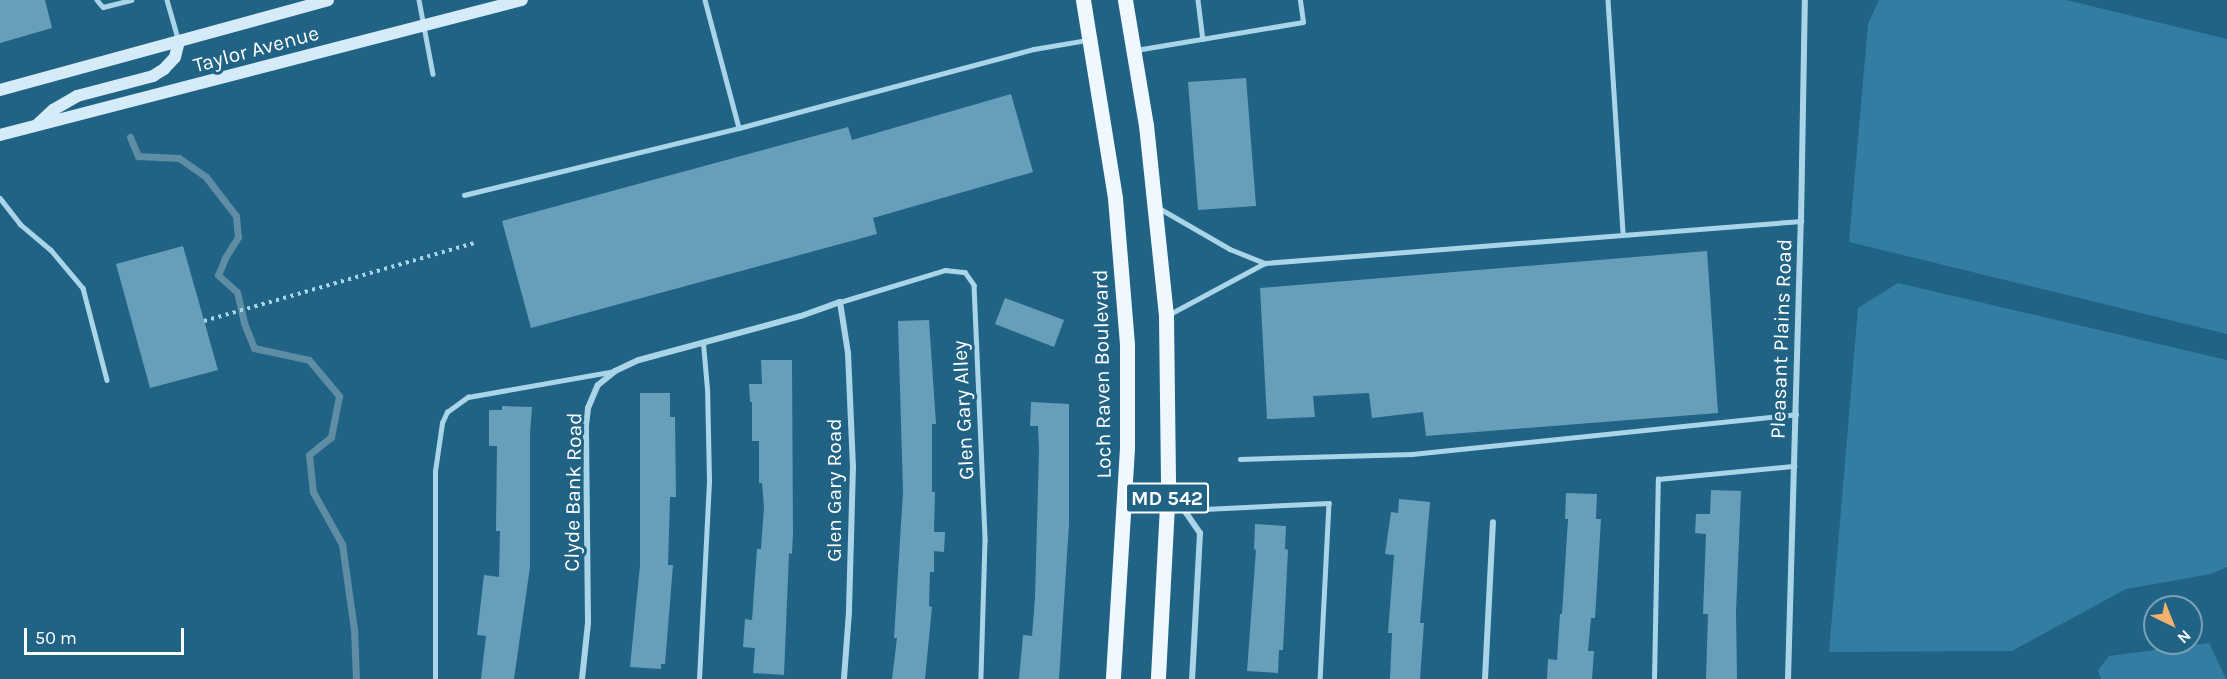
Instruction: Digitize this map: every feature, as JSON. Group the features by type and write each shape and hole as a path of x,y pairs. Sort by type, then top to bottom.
{"main road":[{"name":"Taylor Avenue","path":"0,90 328,0"},
{"name":"Taylor Avenue","path":"0,135 522,0"},
{"name":"Loch Raven Boulevard","path":"1083,0 1087,39 1115,198 1127,345 1127,448 1113,679"},
{"name":"MD 542","path":"1125,0 1135,51 1156,207 1166,316 1168,486 1158,679"},
{"path":"36,126 52,110 77,96 153,76 164,69 175,57 179,41"}],"street":[{"name":"Pleasant Plains Road","path":"1788,679 1802,221 1805,0"},
{"name":"Clyde Bank Road","path":"582,679 588,622 586,425 593,395 598,386 615,371 639,360 801,316 840,302"},
{"name":"Glen Gary Road","path":"840,302 848,353 853,466 849,612 844,679"},
{"path":"1168,486 1200,533 1192,679"},
{"path":"1485,679 1493,522"}],"lane":[{"path":"97,0 103,7 131,0"},
{"path":"167,0 179,41"},
{"path":"419,0 433,74"},
{"path":"705,0 739,128"},
{"path":"1198,0 1203,39"},
{"path":"1135,51 1303,22 1300,0"},
{"path":"1608,0 1623,235"},
{"path":"464,195 739,128 1034,49 1087,39"},
{"path":"0,198 20,224 51,250 83,288 106,380"},
{"path":"1156,207 1230,249 1265,263"},
{"path":"1166,316 1265,263 1802,221"},
{"name":"Glen Gary Alley","path":"840,302 945,270 965,272 974,285 986,541 981,679"},
{"path":"699,679 709,481 707,390 703,343"},
{"path":"435,679 435,471 442,423 447,412 468,397 615,371"},
{"path":"1240,459 1412,454 1796,414"},
{"path":"1654,679 1658,479 1794,466"},
{"path":"1184,510 1329,503 1320,679"}],"path":[{"path":"204,321 477,242"}],"shaded area":[{"path":"1879,0 2066,0 2227,39 2227,334 1849,242 1868,24"},
{"path":"1898,283 2227,360 2227,567 2211,574 2126,589 2012,651 1829,652 1858,308"},
{"path":"2209,643 2226,679 2101,679 2098,670 2109,656 2143,652 2143,655 2203,655 2203,644"}],"building":[{"path":"0,0 45,0 52,28 0,43"},
{"path":"1246,78 1256,206 1198,210 1188,82"},
{"path":"1011,94 1033,172 873,218 877,234 531,328 502,221 848,127 852,140"},
{"path":"183,246 218,370 150,388 116,264"},
{"path":"1707,251 1718,413 1426,436 1423,412 1372,418 1369,393 1313,396 1315,417 1267,419 1260,288"},
{"path":"1005,298 1064,320 1054,347 995,324"},
{"path":"929,320 936,424 932,424 934,532 945,532 944,552 934,551 934,572 930,572 929,606 932,607 925,679 892,679 897,638 894,638 903,492 898,321"},
{"path":"761,360 792,360 793,533 792,554 789,553 784,675 753,673 755,648 743,647 745,619 752,620 757,549 761,549 764,507 762,483 759,483 759,441 752,441 752,402 750,402 749,384 762,384"},
{"path":"640,393 670,393 670,417 675,417 676,497 670,497 668,565 673,565 665,664 661,664 661,669 630,667 640,565"},
{"path":"1031,402 1069,404 1069,524 1059,679 1019,679 1023,635 1032,636 1035,598 1039,450 1038,426 1030,426"},
{"path":"502,406 532,407 530,567 514,679 481,679 486,636 477,635 484,575 499,577 500,531 496,531 497,446 489,446 489,410 502,410"},
{"path":"1711,490 1741,491 1736,612 1737,679 1706,679 1708,614 1703,614 1706,534 1695,533 1696,514 1710,514"},
{"path":"1566,493 1597,494 1596,519 1601,519 1595,618 1591,618 1588,651 1594,651 1592,679 1547,679 1548,659 1557,660 1560,614 1562,614 1568,519 1565,519"},
{"path":"1399,499 1430,502 1420,623 1424,623 1420,679 1390,679 1392,633 1388,633 1394,555 1385,554 1391,512 1398,513"},
{"path":"1255,524 1286,526 1285,549 1288,550 1283,650 1279,650 1278,673 1247,671 1256,550 1254,549"}],"waterway":[{"path":"130,137 138,156 179,158 206,177 236,216 238,237 218,275 237,292 244,323 254,348 309,360 339,396 331,437 309,455 313,492 342,544 354,629 356,679"}]}
